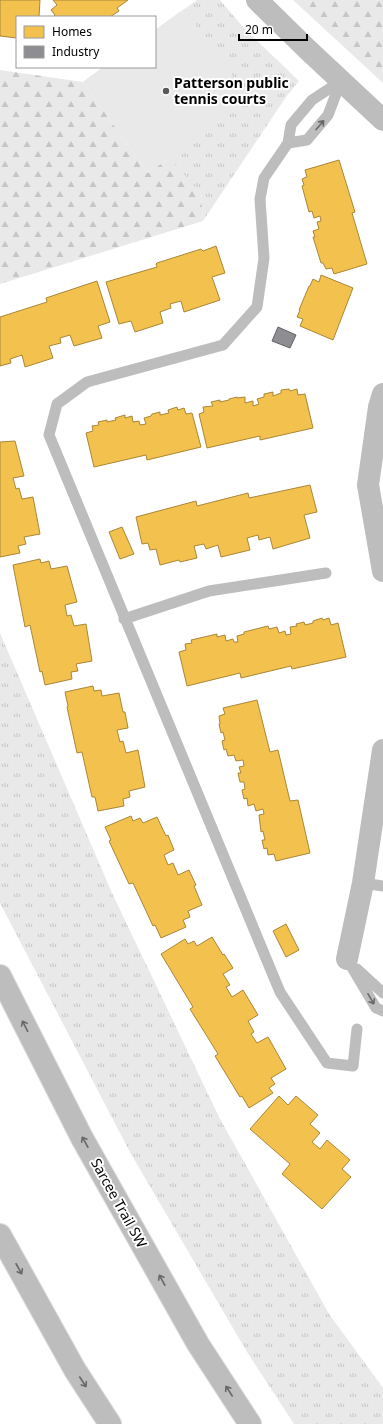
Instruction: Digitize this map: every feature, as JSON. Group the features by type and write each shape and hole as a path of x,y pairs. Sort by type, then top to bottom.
{"main road":[{"path":"257,0 383,120"},
{"path":"383,394 378,407 368,485 383,571"},
{"path":"347,959 373,884 383,750"},
{"name":"Sarcee Trail SW","path":"0,976 82,1138 198,1344 250,1424"},
{"path":"0,1235 75,1370 110,1424"}],"lane":[{"path":"341,81 312,100 291,125 288,143 264,178 260,199 264,258 257,307 223,345 87,382 57,404 49,435 124,619 280,992 327,1063 353,1066 357,1029"},
{"path":"288,143 307,140 328,115 341,81"},
{"path":"124,619 209,591 326,573"},
{"path":"347,959 383,993"},
{"path":"347,959 376,1008 383,1011"}],"green space":[{"path":"197,0 220,0 244,28 299,81 286,97 203,221 201,193 83,82 102,68 156,68 156,29"},
{"path":"293,0 383,0 383,83"},
{"name":"Patterson public tennis courts","path":"184,9 250,100 148,173 83,82 102,68 156,68 156,29"},
{"path":"0,70 83,82 148,173 169,158 201,193 203,221 0,284"},
{"path":"0,633 112,893 219,1117 329,1314 383,1388 383,1424 294,1424 247,1352 131,1154 0,903"}],"building: Homes":[{"path":"0,0 40,0 39,16 16,16 16,38 0,36"},
{"path":"53,0 128,0 117,8 119,11 112,16 54,16 55,15 51,10 57,5"},
{"path":"339,160 355,212 352,213 367,264 334,274 332,268 326,269 323,263 321,263 313,237 315,237 313,231 319,229 317,222 321,221 320,216 314,218 312,211 309,212 302,186 304,185 302,179 307,177 305,170"},
{"path":"216,246 225,273 212,277 220,300 184,312 181,301 170,304 171,308 160,312 163,323 135,332 131,321 119,324 106,282 157,267 157,263 201,249 203,251"},
{"path":"321,275 353,288 333,340 300,326 303,319 297,317 313,279 319,282"},
{"path":"97,281 110,322 98,326 102,338 74,346 70,335 60,338 61,343 49,346 53,358 25,367 22,355 10,359 11,363 0,366 0,317 47,302 46,298"},
{"path":"289,389 290,391 297,389 298,395 305,394 313,428 260,440 260,436 207,448 199,414 204,412 203,407 213,406 211,402 220,400 220,402 237,397 245,397 245,403 253,401 253,406 259,404 257,399 264,397 264,394 273,392 273,396 281,393 281,390"},
{"path":"177,407 178,410 184,408 186,414 192,413 201,447 147,460 146,455 94,467 86,433 93,431 92,426 99,425 98,422 116,420 115,418 125,415 125,418 132,416 133,422 139,421 140,425 146,424 144,418 160,412 160,415 169,413 168,410"},
{"path":"15,441 24,476 13,478 16,489 19,488 22,499 33,497 40,534 24,537 26,544 18,546 20,553 0,557 0,442"},
{"path":"310,485 317,512 304,515 310,538 273,549 270,537 259,540 258,535 247,538 250,550 221,557 218,545 206,549 204,544 194,546 197,558 180,562 179,560 160,565 156,549 150,550 148,543 142,544 136,517 196,501 197,506 248,493 249,498"},
{"path":"122,527 134,554 120,559 109,532"},
{"path":"40,559 41,563 49,561 51,569 67,566 77,602 65,605 67,616 71,615 74,626 86,624 92,661 76,664 78,671 71,672 72,679 45,685 42,671 40,672 30,625 25,627 13,565"},
{"path":"322,618 323,620 329,618 331,625 338,623 346,657 292,669 291,666 241,678 240,673 187,686 179,652 186,650 185,644 192,643 191,640 217,634 217,637 225,635 226,641 233,639 234,642 238,642 237,636 244,634 244,632 268,626 269,629 277,627 279,633 285,631 286,635 291,634 290,627 297,626 296,624 304,622 305,625"},
{"path":"93,686 94,691 101,690 102,696 119,693 128,728 117,730 120,742 123,741 126,753 138,750 145,787 129,791 130,797 123,799 124,806 98,811 95,797 92,797 82,752 77,753 65,692"},
{"path":"257,700 270,752 278,750 290,801 298,800 310,853 276,861 274,854 268,855 267,848 264,849 262,840 265,840 263,831 261,832 259,815 264,814 263,809 256,811 254,804 248,806 247,798 244,799 242,790 245,789 244,782 240,782 238,773 241,773 239,767 244,766 243,760 236,761 234,755 228,756 226,749 224,750 222,741 225,740 223,732 221,733 219,724 219,716 225,714 223,708"},
{"path":"131,816 133,821 140,818 143,823 157,817 166,836 168,835 174,850 164,855 168,865 173,863 178,875 189,870 196,885 194,886 202,905 188,911 190,917 183,920 186,927 161,938 155,925 153,926 133,883 129,884 109,841 111,840 105,827"},
{"path":"286,924 299,950 286,957 273,931"},
{"path":"212,937 233,968 223,974 230,985 226,987 232,997 243,990 258,1015 248,1021 254,1032 251,1034 257,1043 268,1037 286,1069 271,1078 275,1084 269,1088 273,1093 249,1108 242,1096 240,1097 215,1056 218,1054 190,1009 193,1007 161,954 185,939 188,944 194,941 197,946"},
{"path":"279,1096 288,1105 296,1096 318,1115 310,1124 320,1133 312,1142 320,1149 327,1140 350,1160 342,1169 351,1177 322,1209 282,1174 290,1164 250,1129"}],"building: Industry":[{"path":"278,327 296,335 290,348 272,341"}],"place":[{"name":"Patterson public tennis courts","path":"166,91"}]}
